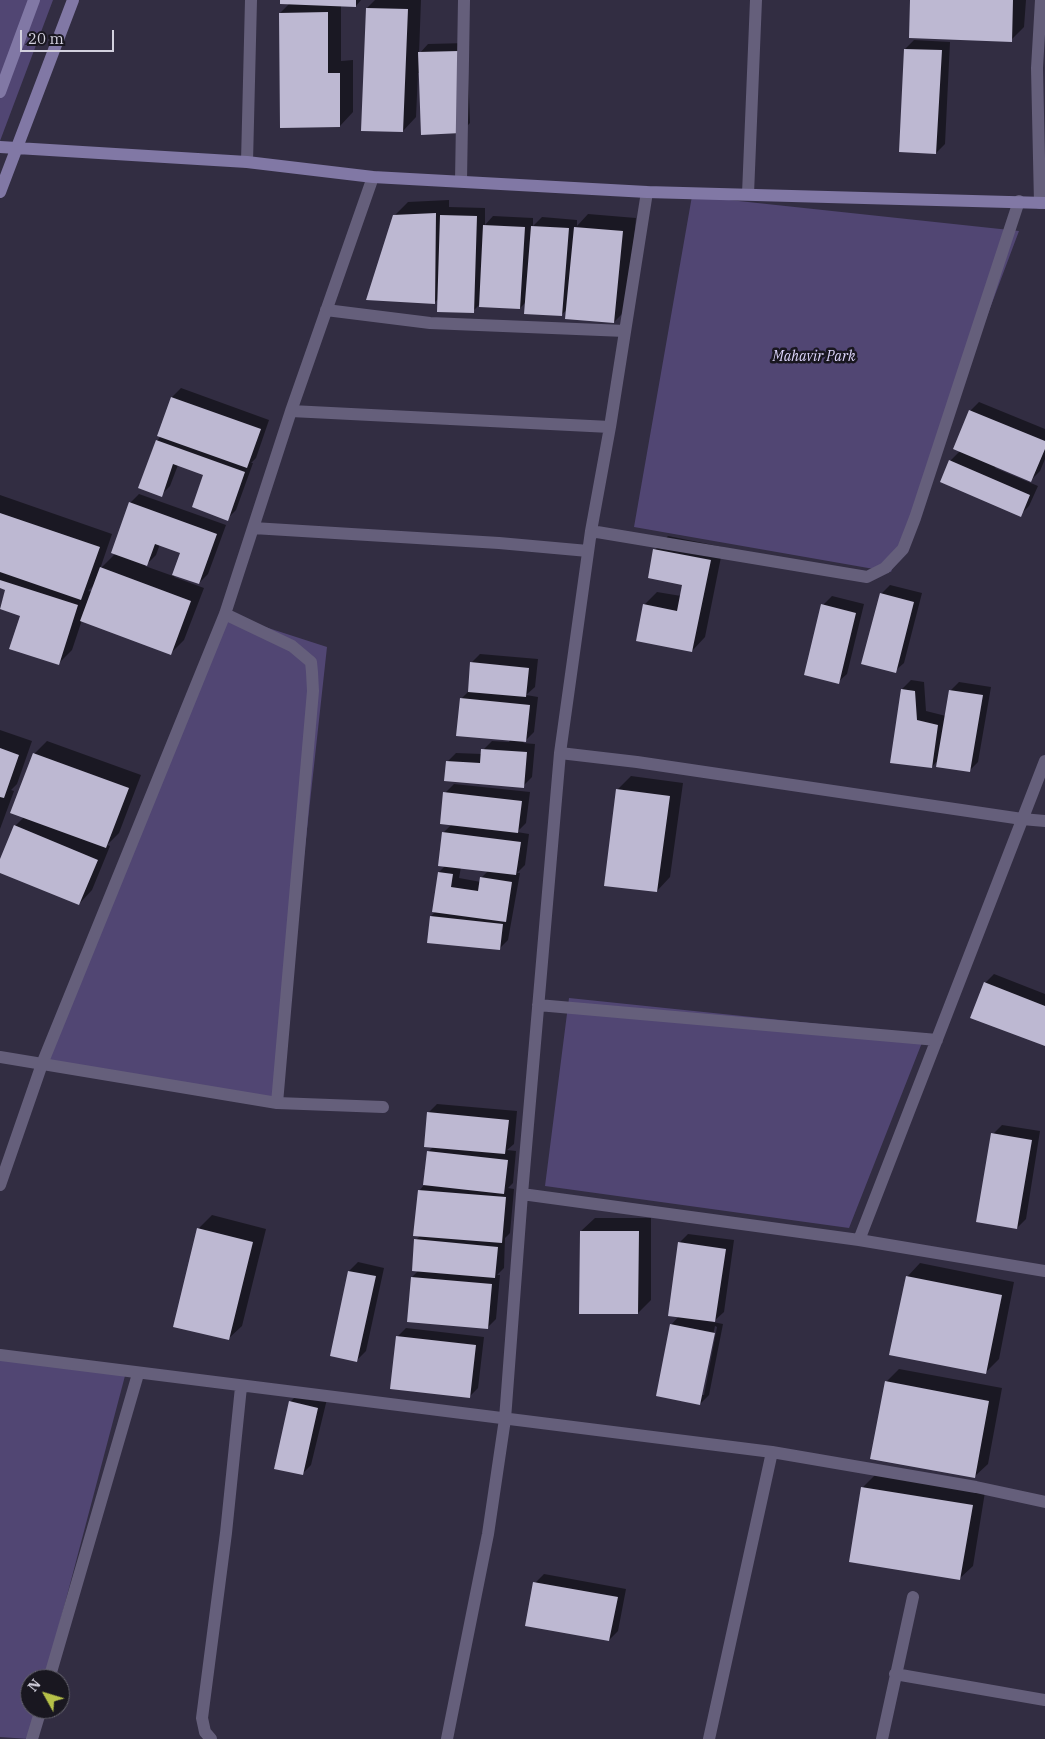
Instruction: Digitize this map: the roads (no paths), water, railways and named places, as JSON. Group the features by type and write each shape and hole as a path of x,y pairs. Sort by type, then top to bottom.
{"street":[{"path":"0,92 34,0"},
{"path":"0,192 73,0"},
{"path":"247,162 251,0"},
{"path":"461,181 464,0"},
{"path":"748,194 756,0"},
{"path":"0,147 247,162 373,176 647,192 1042,203 1037,68 1041,0"},
{"path":"0,1185 42,1064 225,614 291,411 373,176"},
{"path":"447,1739 488,1534 505,1419 522,1194 560,753 591,531 610,428 647,192"},
{"path":"591,531 867,577 886,568 903,549 1019,201"},
{"path":"326,310 430,322 625,331"},
{"path":"291,411 610,428"},
{"path":"253,528 499,543 588,551"},
{"path":"225,614 292,646 311,662 313,691 277,1103"},
{"path":"560,753 637,762 1045,821"},
{"path":"859,1240 1045,761"},
{"path":"538,1004 936,1040"},
{"path":"0,1057 277,1103 383,1107"},
{"path":"522,1194 859,1240 1045,1271"},
{"path":"0,1356 772,1452 976,1487 1045,1502"},
{"path":"53,1669 138,1374"},
{"path":"211,1739 205,1732 202,1718 226,1533 241,1387"},
{"path":"709,1739 772,1452"},
{"path":"882,1739 913,1596"},
{"path":"895,1674 1045,1700"},
{"path":"32,1739 38,1719"}],"park label":[{"name":"Mahavir Park","path":"814,357"}]}
